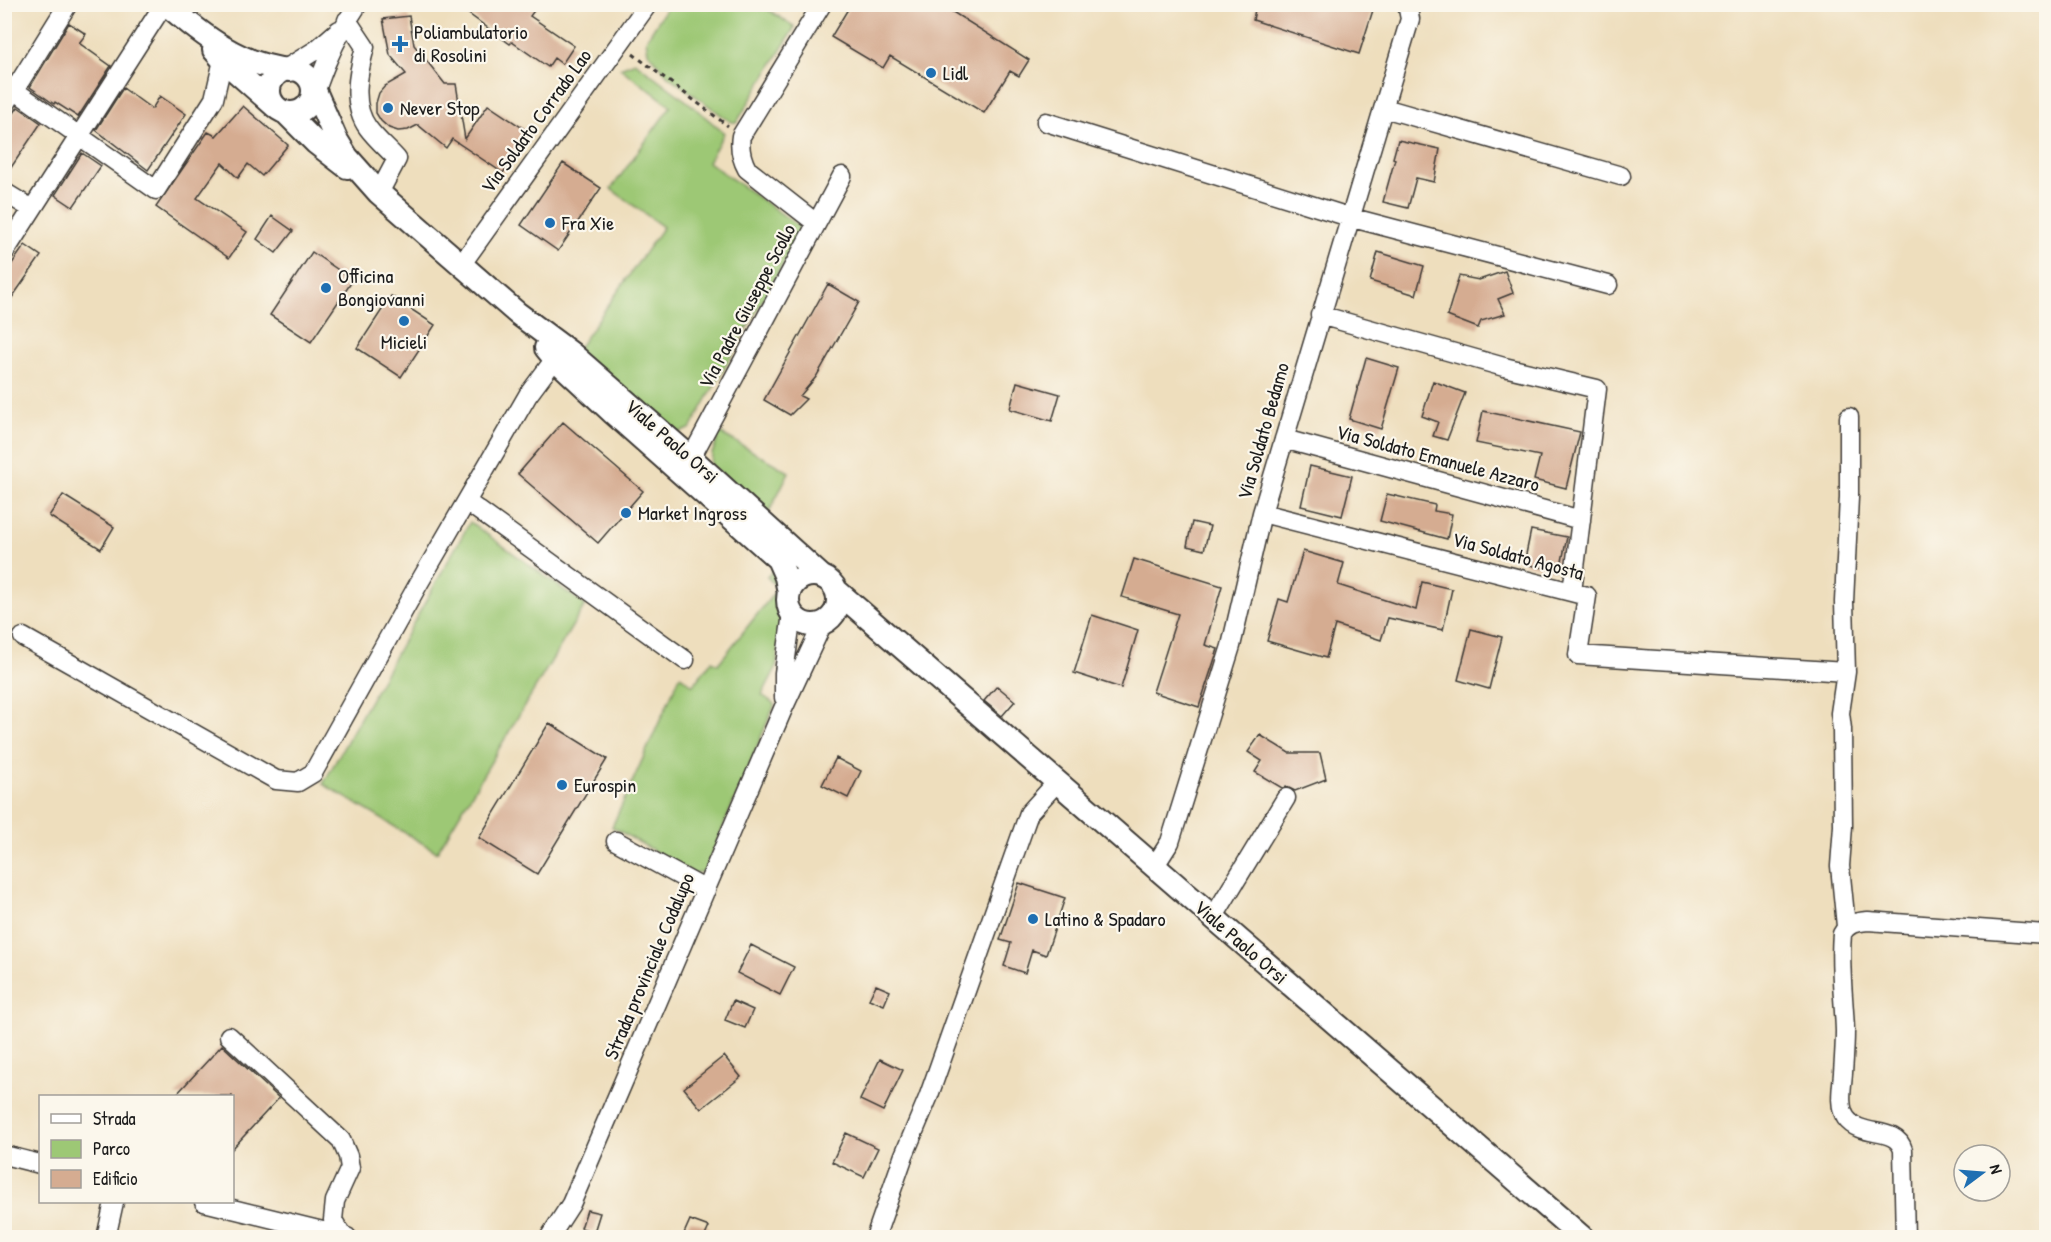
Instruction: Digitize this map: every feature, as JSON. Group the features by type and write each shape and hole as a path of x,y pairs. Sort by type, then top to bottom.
{"main road":[{"path":"165,4 198,31 246,59 285,71 303,73 315,88 327,121 347,157 374,189"},
{"path":"198,31 223,60 281,110 299,112 315,88"},
{"path":"285,71 274,78 270,89 272,102 316,143 374,189"},
{"name":"Viale Paolo Orsi","path":"374,189 560,353 691,458 798,553 829,584 1583,1238"},
{"name":"Viale Paolo Orsi","path":"560,353 612,412 782,564 790,603"},
{"path":"825,622 837,608 829,584 811,575 802,578 794,584 790,603 797,620 814,626 825,622 842,621 859,625 900,645"}],"street":[{"path":"4,107 10,86 68,4"},
{"path":"4,253 165,4"},
{"path":"315,88 346,22 358,4"},
{"name":"Via Soldato Corrado Lao","path":"461,265 648,4"},
{"path":"816,223 747,169 741,158 741,136 822,4"},
{"name":"Via Soldato Bedamo","path":"1154,867 1170,842 1228,657 1262,513 1410,19 1407,4"},
{"path":"285,71 315,50 346,22"},
{"path":"346,22 364,47 358,73 357,92 361,114 367,127 397,159 374,189"},
{"path":"10,86 156,190 214,99 223,60"},
{"path":"214,99 234,85 248,82"},
{"path":"1384,108 1621,176"},
{"path":"1046,122 1349,217 1608,285"},
{"name":"Via Padre Giuseppe Scollo","path":"691,458 842,176"},
{"path":"4,192 32,209"},
{"path":"1320,315 1504,367 1597,389 1572,592"},
{"path":"23,637 276,780 298,782 313,773 413,593 528,395 560,353"},
{"path":"612,412 638,426 672,456 680,460 691,458 694,471 738,512 759,542"},
{"path":"1849,417 1849,497 1844,602 1846,672 1840,713 1843,826 1840,866 1846,926 1842,934 1841,945 1845,1033 1841,1107 1846,1119 1855,1126 1870,1132 1895,1136 1900,1142 1903,1150 1905,1238"},
{"name":"Via Soldato Emanuele Azzaro","path":"1284,439 1581,520"},
{"path":"467,502 685,660"},
{"name":"Via Soldato Agosta","path":"1262,513 1587,596 1578,654 1846,672"},
{"path":"783,709 790,603"},
{"name":"Strada provinciale Codalupo","path":"549,1238 571,1204 783,709 825,622"},
{"path":"875,1238 904,1155 928,1098 1029,813 1057,782"},
{"path":"1212,918 1286,798"},
{"path":"615,841 706,890"},
{"path":"1846,926 1868,921 2046,934"},
{"path":"229,1036 341,1140 350,1168 334,1201 333,1220 345,1237"},
{"path":"4,1155 39,1164"},
{"path":"106,1238 114,1203"},
{"path":"208,1203 345,1237"}],"path":[{"path":"620,44 741,136"}],"green space":[{"path":"669,4 761,5 795,27 737,122 731,122 668,76 648,52 646,40"},
{"path":"635,62 724,133 708,162 803,229 690,429 678,433 576,351 663,227 611,189 671,106 620,68"},
{"path":"720,433 789,472 768,514 711,465 712,454"},
{"path":"470,522 585,605 437,852 323,784"},
{"path":"776,567 783,610 776,668 762,695 775,704 706,868 703,872 693,873 612,827 680,676 693,685 712,661 718,664 778,588 767,577"}],"building":[{"path":"455,4 539,4 530,16 574,46 562,64 554,58 548,67 512,42 510,44"},
{"path":"851,4 940,4 1029,60 1019,76 1010,71 984,113 890,56 883,68 831,37"},
{"path":"1256,4 1366,4 1374,7 1359,54 1253,20"},
{"path":"409,16 414,45 445,84 456,84 465,139 488,105 530,133 503,173 452,139 446,148 418,125 408,130 398,131 389,128 376,113 379,93 385,86 406,74 390,55 383,19"},
{"path":"69,23 86,34 79,43 111,66 78,117 30,87"},
{"path":"123,88 152,109 160,96 186,114 148,170 96,130"},
{"path":"243,106 288,145 262,176 248,164 238,178 222,163 197,198 247,232 229,258 156,207 208,132 216,136"},
{"path":"18,107 41,123 4,178 4,128"},
{"path":"1398,140 1440,149 1434,182 1416,178 1408,208 1383,202"},
{"path":"82,153 101,166 73,207 55,195"},
{"path":"563,163 601,188 558,251 521,225"},
{"path":"272,216 293,231 276,253 257,239"},
{"path":"25,245 41,256 4,309 4,275"},
{"path":"312,252 353,280 311,342 270,315"},
{"path":"1378,252 1424,266 1416,295 1370,281"},
{"path":"1505,271 1513,293 1498,299 1505,314 1481,321 1478,328 1447,316 1459,276 1479,280"},
{"path":"828,284 859,302 816,377 800,396 806,399 790,415 764,400"},
{"path":"391,296 435,325 401,377 357,348"},
{"path":"1366,358 1399,368 1381,429 1349,419"},
{"path":"1433,381 1465,393 1447,440 1433,436 1438,422 1422,416"},
{"path":"1017,382 1060,394 1052,421 1010,409"},
{"path":"1483,411 1580,432 1566,488 1534,480 1540,456 1476,443"},
{"path":"563,422 643,491 598,543 518,474"},
{"path":"1310,466 1352,476 1342,516 1301,506"},
{"path":"1387,494 1435,505 1434,511 1452,514 1447,539 1380,521"},
{"path":"63,495 114,527 101,549 49,516"},
{"path":"1192,522 1210,526 1204,550 1187,546"},
{"path":"1531,530 1567,537 1560,571 1524,564"},
{"path":"1303,551 1344,563 1338,585 1416,610 1422,582 1452,589 1443,630 1388,618 1381,640 1335,625 1326,658 1267,641 1279,599 1288,602"},
{"path":"1134,559 1222,586 1205,645 1218,649 1199,707 1153,692 1178,614 1122,597"},
{"path":"1092,615 1138,630 1121,688 1074,673"},
{"path":"1471,629 1502,637 1489,689 1458,680"},
{"path":"997,686 1015,701 1002,716 984,701"},
{"path":"549,723 607,759 537,874 479,838"},
{"path":"1260,735 1289,753 1320,753 1326,779 1295,791 1287,787 1282,788 1255,772 1262,761 1248,752"},
{"path":"836,758 861,771 848,798 822,785"},
{"name":"Latino & Spadaro","path":"1019,883 1065,898 1046,955 1032,950 1025,973 1004,966 1011,943 1000,940"},
{"path":"751,945 794,967 780,995 737,973"},
{"path":"876,985 890,991 884,1005 869,999"},
{"path":"733,1001 753,1010 745,1028 725,1020"},
{"path":"222,1045 279,1098 234,1147 234,1095 176,1095"},
{"path":"724,1056 741,1077 701,1109 684,1088"},
{"path":"880,1059 903,1070 883,1111 860,1100"},
{"path":"846,1133 878,1148 864,1177 832,1162"},
{"path":"587,1210 600,1213 594,1232 581,1228"},
{"path":"690,1220 709,1227 704,1238 682,1238"}],"place":[{"name":"Poliambulatorio di Rosolini","path":"400,44"},
{"name":"Lidl","path":"931,73"},
{"name":"Never Stop","path":"388,108"},
{"name":"Fra Xie","path":"550,223"},
{"name":"Officina Bongiovanni","path":"326,288"},
{"name":"Micieli","path":"404,321"},
{"name":"Market Ingross","path":"626,513"},
{"name":"Eurospin","path":"562,785"},
{"name":"Latino & Spadaro","path":"1033,919"}]}
